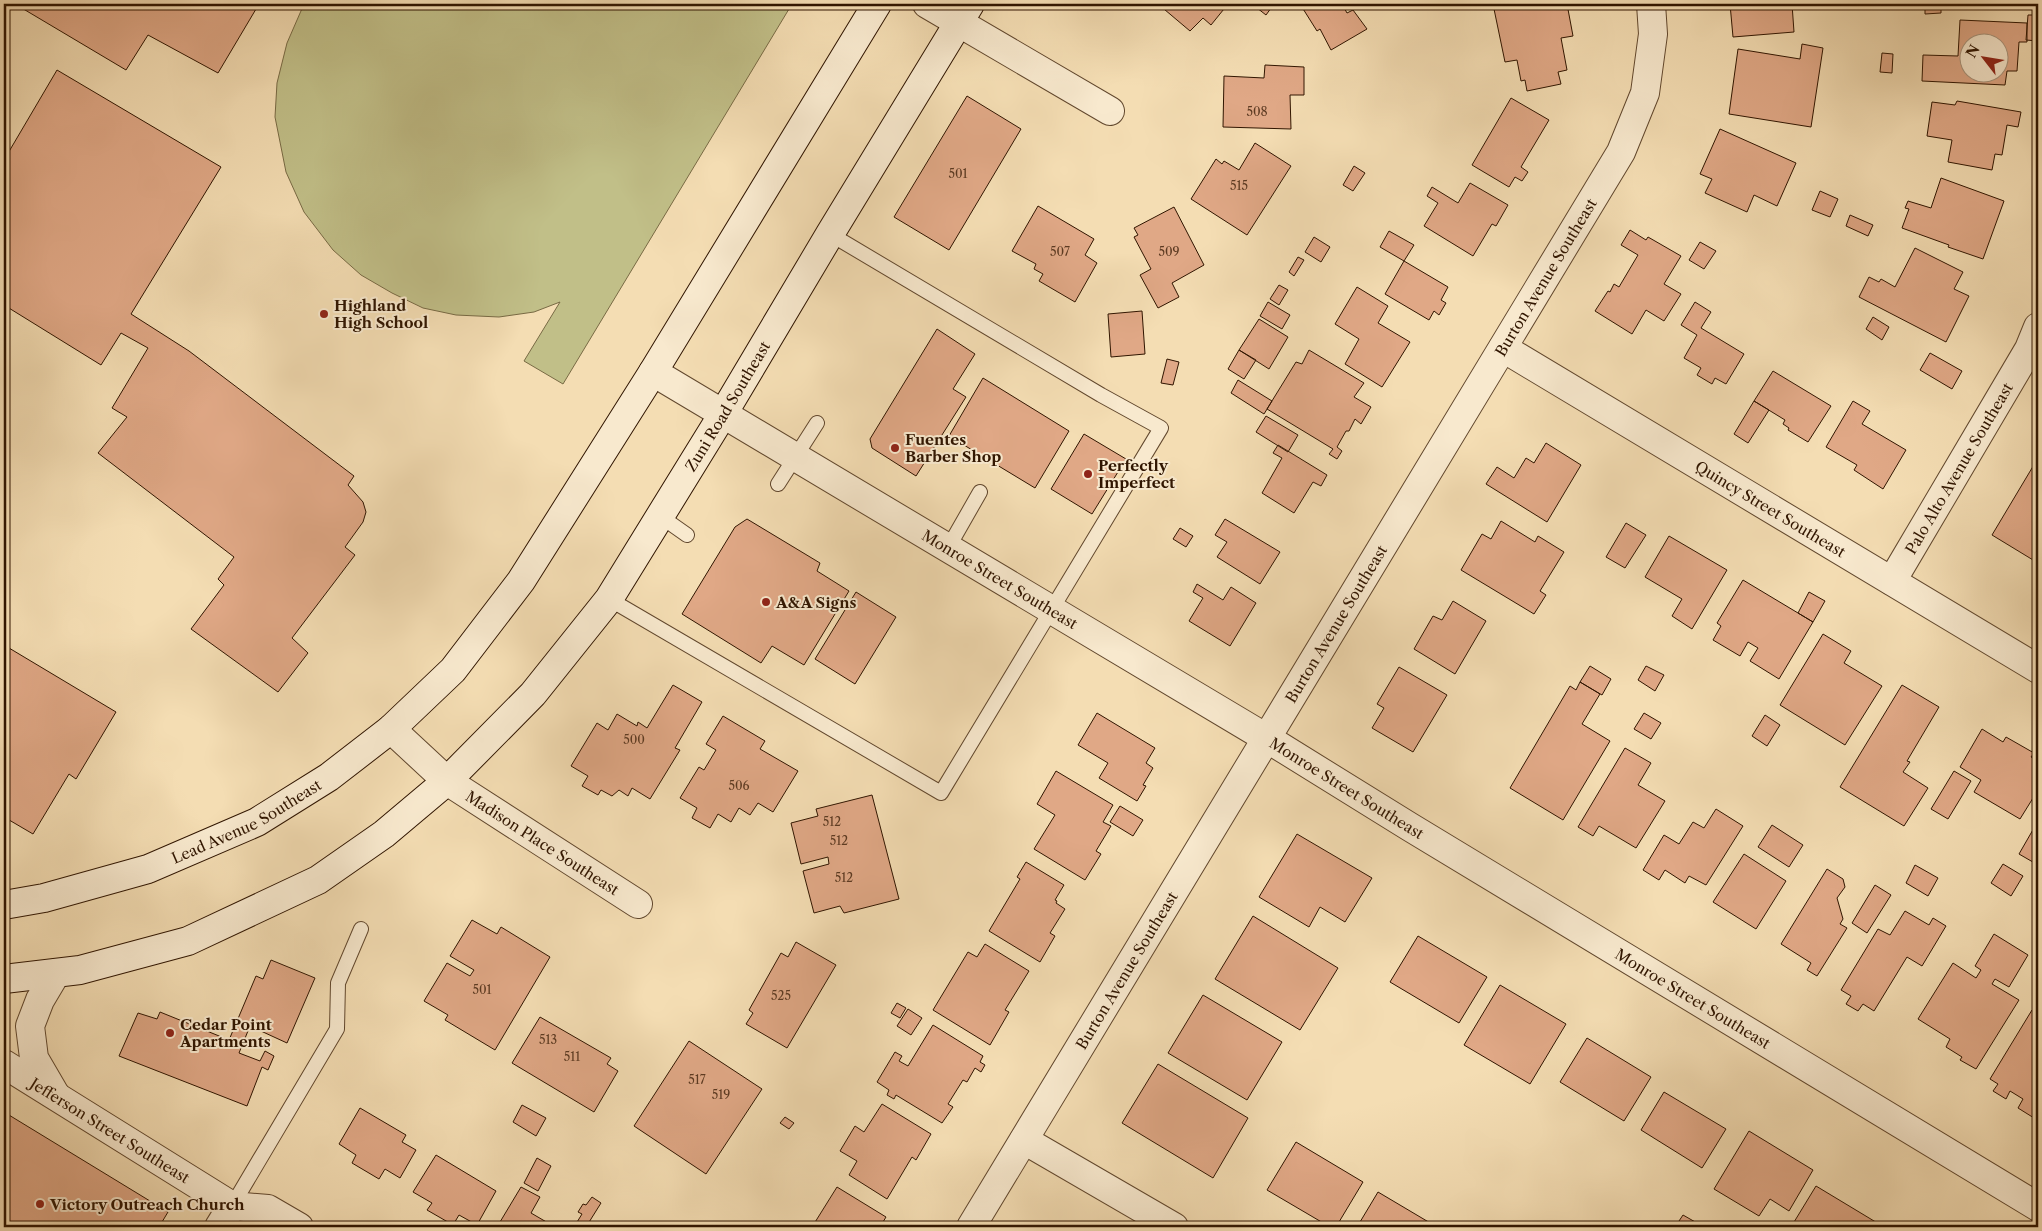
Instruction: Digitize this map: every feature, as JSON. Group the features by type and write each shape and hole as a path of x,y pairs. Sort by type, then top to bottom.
{"street":[{"path":"653,372 877,4"},
{"path":"927,4 964,13 1110,111"},
{"name":"Burton Avenue Southeast","path":"972,1227 1621,152 1646,94 1653,34 1651,4"},
{"name":"Zuni Road Southeast","path":"447,781 533,694 609,599 724,414 964,13"},
{"name":"Palo Alto Avenue Southeast","path":"1892,581 2029,349 2038,327"},
{"name":"Quincy Street Southeast","path":"1503,348 2038,669"},
{"name":"Monroe Street Southeast","path":"653,372 1268,739 1410,827 2038,1206"},
{"name":"Lead Avenue Southeast","path":"4,905 44,898 148,869 257,822 329,777 391,729 453,670 521,581 653,372"},
{"name":"Madison Place Southeast","path":"391,729 447,781 638,904"},
{"path":"4,979 80,970 188,941 318,880 384,834 447,781"},
{"path":"56,973 40,1000 30,1026 34,1058 56,1098"},
{"name":"Jefferson Street Southeast","path":"4,1064 56,1098 226,1217 268,1208 299,1227"},
{"path":"1024,1140 1174,1227"}],"lane":[{"path":"609,599 941,793 1161,428 1060,371 830,234"},
{"path":"778,484 817,423"},
{"path":"948,548 980,492"},
{"path":"660,516 688,535"},
{"path":"226,1217 337,1029 338,983 361,929"}],"shaded area":[{"path":"304,4 792,4 563,384 524,361 560,302 534,312 499,317 456,315 423,308 361,275 333,250 304,212 286,172 275,117 277,83 287,43"}],"building":[{"path":"15,4 259,4 218,73 148,35 126,70"},
{"path":"1158,4 1228,4 1211,25 1203,18 1190,31"},
{"path":"1252,4 1274,4 1266,15"},
{"path":"1300,4 1342,4 1347,13 1353,10 1367,29 1331,50 1320,29 1317,31"},
{"path":"1506,4 1567,4 1573,36 1561,38 1567,70 1558,72 1561,84 1527,91 1525,80 1521,81 1517,60 1505,62 1494,9 1506,6"},
{"path":"1730,4 1792,4 1794,32 1733,37"},
{"path":"1925,4 1941,4 1941,13 1925,14"},
{"path":"2028,15 2038,15 2038,41 2026,40"},
{"path":"1960,20 2027,23 2027,42 2019,42 2017,71 2010,71 2010,32 1960,32 1960,82 2005,82 2005,85 1922,81 1923,55 1958,56"},
{"path":"1802,44 1823,48 1811,127 1729,114 1738,49 1800,59"},
{"path":"1882,53 1893,54 1892,73 1880,72"},
{"path":"1265,65 1304,67 1304,95 1290,95 1291,129 1223,127 1224,76 1264,78"},
{"path":"57,70 221,167 131,314 189,351 354,476 348,485 363,502 366,512 363,522 345,547 355,555 292,638 308,653 278,692 191,629 224,585 218,579 234,557 98,453 127,417 112,408 148,348 121,333 101,365 4,305 4,160"},
{"path":"967,96 1021,129 949,250 894,217"},
{"path":"1511,98 1549,120 1521,167 1528,172 1522,181 1515,177 1509,187 1472,165"},
{"path":"1957,101 2021,112 2018,127 2007,125 2002,155 1995,154 1992,170 1948,162 1952,140 1927,136 1932,102 1955,105"},
{"path":"1720,129 1796,163 1777,206 1754,195 1747,212 1705,193 1712,179 1700,174"},
{"path":"1255,143 1291,166 1247,235 1191,199 1216,159 1222,164 1224,161 1239,170"},
{"path":"1354,166 1365,173 1353,191 1343,185"},
{"path":"1941,178 2004,201 1983,259 1902,228 1909,209 1905,208 1908,201 1931,208"},
{"path":"1470,183 1508,205 1496,226 1492,224 1473,256 1424,226 1438,203 1427,196 1432,187 1458,203"},
{"path":"1820,191 1838,199 1830,217 1812,210"},
{"path":"1038,206 1094,239 1085,255 1097,263 1075,302 1039,281 1043,274 1034,269 1036,264 1012,251"},
{"path":"1174,207 1204,265 1172,283 1179,297 1158,308 1140,275 1151,269 1134,237 1138,235 1134,228"},
{"path":"1850,215 1873,225 1868,236 1846,226"},
{"path":"1630,230 1646,240 1648,237 1681,256 1664,284 1681,294 1664,321 1646,310 1632,334 1595,311 1614,284 1619,287 1638,255 1621,245"},
{"path":"1389,231 1414,245 1404,261 1380,247"},
{"path":"1314,237 1330,247 1321,262 1305,252"},
{"path":"1700,242 1716,251 1704,269 1689,260"},
{"path":"1915,248 1963,272 1954,289 1969,296 1946,342 1859,297 1869,277 1879,282 1881,279 1895,287"},
{"path":"1298,257 1304,260 1294,276 1289,272"},
{"path":"1404,261 1448,287 1441,300 1446,303 1439,315 1434,311 1429,320 1385,294"},
{"path":"1279,285 1288,290 1279,305 1270,299"},
{"path":"1357,287 1388,306 1378,323 1410,342 1382,387 1345,364 1359,339 1335,324"},
{"path":"1268,302 1290,315 1282,329 1260,316"},
{"path":"1695,302 1711,312 1701,328 1744,354 1726,384 1715,378 1712,384 1697,375 1701,368 1684,358 1697,335 1681,325"},
{"path":"1142,311 1145,354 1111,357 1108,314"},
{"path":"1873,317 1889,327 1882,340 1866,329"},
{"path":"1259,319 1288,337 1269,369 1239,350"},
{"path":"937,329 975,354 953,389 966,397 916,476 872,448 870,439"},
{"path":"1239,350 1256,360 1244,379 1228,369"},
{"path":"1309,350 1364,383 1354,397 1371,407 1361,424 1355,419 1349,431 1346,431 1337,447 1342,451 1337,459 1329,454 1333,449 1267,409 1296,362 1302,364"},
{"path":"1930,353 1962,371 1952,389 1920,370"},
{"path":"1167,359 1179,362 1173,385 1161,383"},
{"path":"1773,371 1831,406 1808,442 1788,430 1789,428 1783,424 1785,420 1754,401"},
{"path":"983,378 1069,431 1035,488 949,436"},
{"path":"1238,380 1272,401 1264,414 1231,393"},
{"path":"1754,401 1769,410 1748,443 1734,434"},
{"path":"1853,401 1870,411 1862,424 1906,450 1883,489 1854,470 1857,465 1826,447"},
{"path":"1266,416 1298,435 1288,452 1256,432"},
{"name":"Perfectly Imperfect","path":"1084,434 1126,459 1092,514 1051,489"},
{"path":"1546,443 1581,465 1547,522 1486,484 1497,467 1514,478 1526,458 1534,463"},
{"path":"1278,445 1327,475 1321,486 1313,482 1294,513 1262,493 1282,458 1273,453"},
{"path":"2038,458 2038,563 1992,535"},
{"name":"A&A Signs","path":"747,519 820,563 817,571 849,591 804,665 772,646 761,663 682,614 735,527"},
{"path":"1225,519 1280,552 1260,584 1217,557 1227,542 1215,535"},
{"path":"1501,521 1535,542 1538,536 1564,552 1540,591 1546,595 1534,614 1461,570 1482,534 1491,539"},
{"path":"1626,523 1646,535 1625,568 1606,557"},
{"path":"1180,528 1193,536 1186,547 1173,539"},
{"path":"1669,536 1727,570 1692,629 1672,616 1682,599 1645,577"},
{"path":"1743,580 1813,622 1779,679 1750,661 1758,648 1748,642 1740,656 1713,640 1721,626 1717,623"},
{"path":"1197,584 1223,600 1231,587 1256,603 1230,646 1189,621 1203,598 1193,592"},
{"path":"856,592 896,617 855,684 815,659"},
{"path":"1809,592 1825,601 1813,622 1798,613"},
{"path":"1453,601 1486,621 1455,674 1414,649 1433,616 1442,620"},
{"path":"1823,634 1851,651 1844,663 1882,686 1845,745 1780,705"},
{"path":"4,645 116,712 76,779 69,774 33,834 4,817"},
{"path":"1590,666 1611,679 1602,695 1580,682"},
{"path":"1646,666 1664,675 1655,691 1638,680"},
{"path":"1399,667 1447,695 1413,752 1372,728 1384,708 1377,704"},
{"path":"1580,682 1600,694 1582,724 1610,741 1563,820 1510,788 1570,686 1576,690"},
{"path":"673,685 702,702 675,748 680,750 650,799 632,788 628,796 619,790 612,796 601,790 598,795 582,786 588,776 571,766 597,723 608,730 617,714 637,726 638,722 647,728"},
{"path":"1902,685 1939,707 1907,761 1910,762 1903,772 1928,788 1904,826 1840,787"},
{"path":"1097,713 1155,748 1146,763 1153,768 1143,785 1146,786 1137,801 1099,778 1108,763 1078,745"},
{"path":"1644,713 1661,723 1651,739 1634,729"},
{"path":"1765,715 1780,725 1767,746 1752,736"},
{"path":"723,716 765,741 760,749 798,771 773,812 758,803 750,815 739,808 731,822 718,814 710,828 692,818 697,808 680,798 699,767 704,770 716,750 706,744"},
{"path":"1982,729 2003,742 2006,737 2034,753 2031,757 2038,761 2038,790 2020,819 1974,792 1981,780 1960,767"},
{"path":"1625,748 1651,763 1638,785 1665,801 1636,848 1599,826 1593,836 1578,827"},
{"path":"1056,771 1113,805 1103,822 1111,826 1096,851 1101,854 1085,880 1034,849 1055,815 1037,804"},
{"path":"1954,771 1971,781 1948,819 1931,809"},
{"path":"872,795 899,899 844,913 840,906 814,913 803,871 829,864 828,857 801,864 791,823 818,816 816,809"},
{"path":"1120,806 1143,820 1133,836 1110,822"},
{"path":"1716,809 1743,826 1706,885 1689,876 1685,883 1665,870 1659,880 1643,870 1664,835 1679,844 1693,822 1704,828"},
{"path":"2038,821 2038,865 2019,854"},
{"path":"1772,825 1803,845 1789,867 1758,847"},
{"path":"1297,834 1372,878 1345,922 1320,907 1309,927 1259,897"},
{"path":"1744,854 1786,881 1756,929 1713,902"},
{"path":"1026,862 1064,885 1055,900 1057,901 1056,903 1065,909 1050,933 1055,936 1040,962 989,931 1020,879 1017,877"},
{"path":"2003,864 2023,876 2011,896 1991,883"},
{"path":"1915,865 1938,878 1928,896 1906,883"},
{"path":"1827,869 1843,879 1845,887 1837,898 1843,919 1840,924 1847,928 1817,976 1807,970 1811,963 1781,944"},
{"path":"1875,885 1891,895 1867,933 1852,923"},
{"path":"1905,911 1929,925 1933,918 1946,926 1922,966 1907,957 1874,1011 1863,1004 1858,1011 1846,1004 1851,996 1841,990 1878,929 1890,935"},
{"path":"1253,916 1338,968 1300,1030 1215,979"},
{"path":"472,920 497,934 501,927 550,957 495,1050 445,1020 448,1015 424,1001 447,963 470,976 474,970 450,956"},
{"path":"1994,934 2028,955 2009,987 1995,979 1992,984 2019,1000 1976,1069 1960,1060 1962,1057 1946,1047 1950,1039 1918,1019 1953,963 1976,978 1981,970 1975,966"},
{"path":"1418,936 1487,977 1459,1023 1390,982"},
{"path":"796,942 836,965 787,1048 746,1024 753,1013 749,1010 781,953 788,957"},
{"path":"985,944 1029,971 1005,1010 1009,1012 990,1045 933,1010 968,952 977,957"},
{"name":"Cedar Point Apartments","path":"271,960 315,978 287,1043 250,1026 239,1053 260,1061 265,1051 274,1056 268,1070 262,1067 247,1106 119,1056 138,1013 157,1019 160,1012 229,1040 256,976 263,979"},
{"path":"1500,985 1566,1024 1530,1084 1464,1045"},
{"path":"1203,995 1282,1042 1247,1100 1168,1053"},
{"path":"897,1003 906,1008 900,1018 891,1013"},
{"path":"908,1009 922,1018 911,1035 897,1026"},
{"path":"2032,1010 2038,1015 2038,1111 2034,1118 2018,1108 2023,1099 2010,1091 2006,1099 1993,1091 1998,1084 1990,1079"},
{"path":"540,1017 611,1058 607,1064 618,1071 594,1112 512,1063"},
{"path":"933,1025 983,1056 980,1062 985,1065 981,1072 975,1068 967,1082 963,1080 948,1104 953,1107 942,1123 896,1095 894,1099 887,1095 889,1090 877,1082 895,1052 902,1056 899,1061 908,1066"},
{"path":"1587,1038 1651,1077 1624,1121 1560,1082"},
{"path":"689,1041 762,1089 706,1174 634,1126"},
{"path":"1158,1064 1248,1118 1213,1178 1122,1123"},
{"path":"1664,1092 1726,1129 1702,1168 1641,1130"},
{"path":"882,1104 931,1134 916,1160 912,1157 887,1199 849,1175 857,1161 840,1151 855,1126 864,1132"},
{"path":"522,1105 546,1118 536,1136 513,1122"},
{"path":"360,1108 406,1135 402,1142 416,1150 400,1178 385,1169 379,1179 352,1163 356,1155 339,1144"},
{"path":"4,1112 168,1212 159,1227 4,1227"},
{"path":"785,1117 794,1123 789,1129 780,1123"},
{"path":"1749,1131 1813,1170 1789,1211 1770,1199 1759,1216 1714,1189"},
{"path":"1296,1142 1363,1182 1336,1227 1330,1227 1267,1190"},
{"path":"436,1155 496,1191 477,1225 459,1215 453,1225 427,1210 432,1203 413,1192"},
{"path":"537,1158 551,1166 538,1191 524,1183"},
{"path":"1816,1186 1884,1227 1791,1227"},
{"path":"521,1187 540,1197 531,1213 555,1227 497,1227"},
{"path":"837,1187 886,1217 880,1227 812,1227"},
{"path":"1378,1192 1437,1227 1357,1227"},
{"path":"592,1197 601,1203 586,1227 574,1227 582,1214 578,1212 583,1204 586,1205"},
{"path":"1683,1215 1704,1227 1675,1227"}],"place":[{"name":"Highland High School","path":"324,314"},
{"name":"Fuentes Barber Shop","path":"895,448"},
{"name":"Perfectly Imperfect","path":"1088,474"},
{"name":"A&A Signs","path":"766,602"},
{"name":"Cedar Point Apartments","path":"170,1033"},
{"name":"Victory Outreach Church","path":"40,1204"}]}
